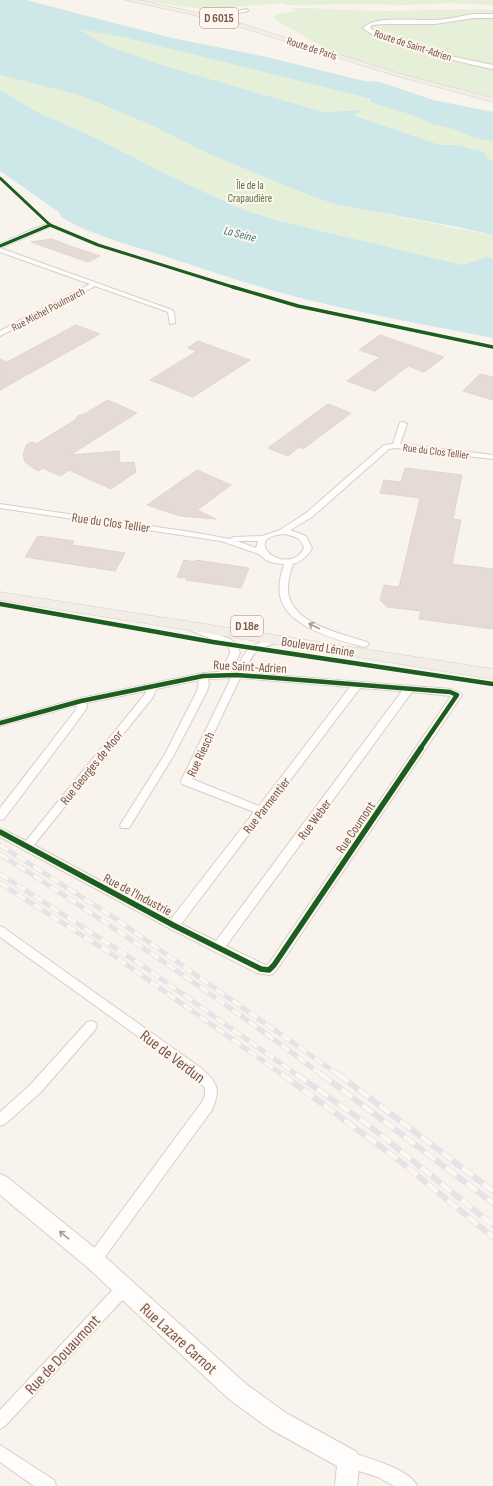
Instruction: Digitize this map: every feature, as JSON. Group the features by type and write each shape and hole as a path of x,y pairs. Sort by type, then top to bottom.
{"main road":[{"name":"Route de Paris","path":"129,0 215,17 395,74 493,100"},
{"name":"Route de Saint-Adrien","path":"493,16 474,16 435,22 384,22 370,24 366,28 375,34 418,48 454,59 493,67"},
{"name":"Boulevard Lénine","path":"0,588 493,664"},
{"name":"Boulevard Lénine","path":"0,596 493,674"},
{"name":"Rue Lazare Carnot","path":"0,1183 94,1260 238,1392 278,1421 349,1460"},
{"path":"346,1486 349,1460"}],"street":[{"path":"215,17 248,10"},
{"path":"0,246 50,225"},
{"name":"Rue Michel Poulmarch","path":"0,250 170,311 172,323"},
{"name":"Rue Michel Poulmarch","path":"0,334 96,284"},
{"path":"396,446 403,424"},
{"name":"Rue du Clos Tellier","path":"0,506 222,539 264,538 274,533 282,532 309,515 384,450 391,446 493,458"},
{"path":"302,537 309,515"},
{"path":"282,532 291,533 302,537 308,544 307,551 300,558 289,561 283,575 282,591 289,609 300,618 316,627 364,644"},
{"path":"261,552 260,544 264,538"},
{"name":"Rue du Clos Tellier","path":"222,539 261,552 269,558 275,560 289,561"},
{"path":"185,626 221,638 233,645 235,652 225,674"},
{"path":"239,675 246,656 253,648 276,640"},
{"name":"Rue Saint-Adrien","path":"0,723 82,701 203,676 225,674 358,684 409,690 450,692 456,694"},
{"name":"Rue Riesch","path":"239,675 186,781 261,811"},
{"path":"125,825 169,755 204,686 203,676"},
{"name":"Rue Parmentier","path":"173,925 358,684"},
{"name":"Rue Georges de Moor","path":"27,847 150,695 152,686"},
{"name":"Rue Weber","path":"218,948 409,690"},
{"name":"Rue Coumont","path":"268,970 274,965 408,769 456,697 456,694"},
{"path":"0,816 79,713 82,707 82,701"},
{"name":"Rue de l'Industrie","path":"0,832 173,925 261,969 268,970"},
{"name":"Rue de Verdun","path":"0,931 197,1072 211,1084 212,1095 207,1106 94,1260"},
{"path":"0,1120 35,1089 91,1026"},
{"name":"Rue de Douaumont","path":"0,1421 124,1288"},
{"path":"0,1453 48,1486"},
{"path":"349,1460 382,1470 409,1486"}],"green space":[{"path":"136,0 493,0 493,5 450,3 405,5 287,5 283,3 204,9"},
{"path":"292,8 386,11 466,9 493,10 493,97 400,75 332,53 273,18 276,15 296,11"},
{"path":"77,28 122,37 372,99 370,102 412,115 432,124 457,130 473,138 493,141 493,160 455,145 440,145 352,114 361,110 326,112 162,65 103,44"},
{"name":"Île de la Crapaudière","path":"0,75 79,95 149,124 209,154 338,205 493,235 493,259 487,257 463,265 276,220 241,209 168,175 96,138 37,112 0,90"}],"water":[{"path":"0,0 26,0 172,38 267,57 364,81 380,82 433,100 493,112 493,141 473,138 457,130 432,124 412,115 370,102 371,99 122,37 79,29 103,44 162,65 325,112 363,110 353,115 440,145 455,145 484,152 487,158 493,160 493,235 453,226 338,205 311,196 209,154 149,124 79,95 0,75"},
{"name":"La Seine","path":"0,90 37,112 96,138 168,175 241,209 276,220 463,265 487,257 493,259 493,338 378,315 290,295 235,279 96,234 71,222 60,216 60,213 0,171"}],"building":[{"path":"52,239 100,256 88,262 31,242"},
{"path":"76,325 100,334 0,390 0,359 7,362"},
{"path":"380,335 444,357 424,372 408,366 375,391 347,381 380,357 359,350"},
{"path":"198,341 250,360 193,397 150,380 197,351 188,348"},
{"path":"480,374 493,377 493,400 463,391"},
{"path":"108,400 137,413 70,455 119,451 120,463 134,462 136,472 111,489 69,470 60,476 43,468 38,471 25,462 23,454 27,444 32,442 36,444 75,420 78,416"},
{"path":"328,404 351,413 303,449 299,447 288,456 268,448"},
{"path":"405,468 462,475 453,519 461,520 452,564 493,569 493,629 419,619 421,611 387,607 380,600 384,585 399,587 420,498 380,493 384,480 401,482"},
{"path":"197,470 231,485 197,510 216,519 180,516 147,505"},
{"path":"38,536 74,541 72,545 125,553 115,571 25,557"},
{"path":"184,560 195,562 195,560 249,568 241,588 186,580 187,578 177,577"}],"railway":[{"path":"0,845 113,917 339,1075"},
{"path":"0,854 163,962 243,1017 322,1075"},
{"path":"0,874 143,966 297,1075"},
{"path":"0,883 113,955 283,1075"},
{"path":"282,1074 396,1158 493,1237"},
{"path":"296,1074 367,1124 493,1225"},
{"path":"321,1074 493,1203"},
{"path":"338,1074 493,1191"}],"cycle path":[{"path":"0,178 50,225 98,245 199,278 298,306 493,347"},
{"path":"0,246 50,225"},
{"path":"0,604 213,642 493,684"},
{"path":"0,723 81,701 203,676 237,675 450,692 457,695 274,965 269,970 261,969 173,925 0,832"}]}
